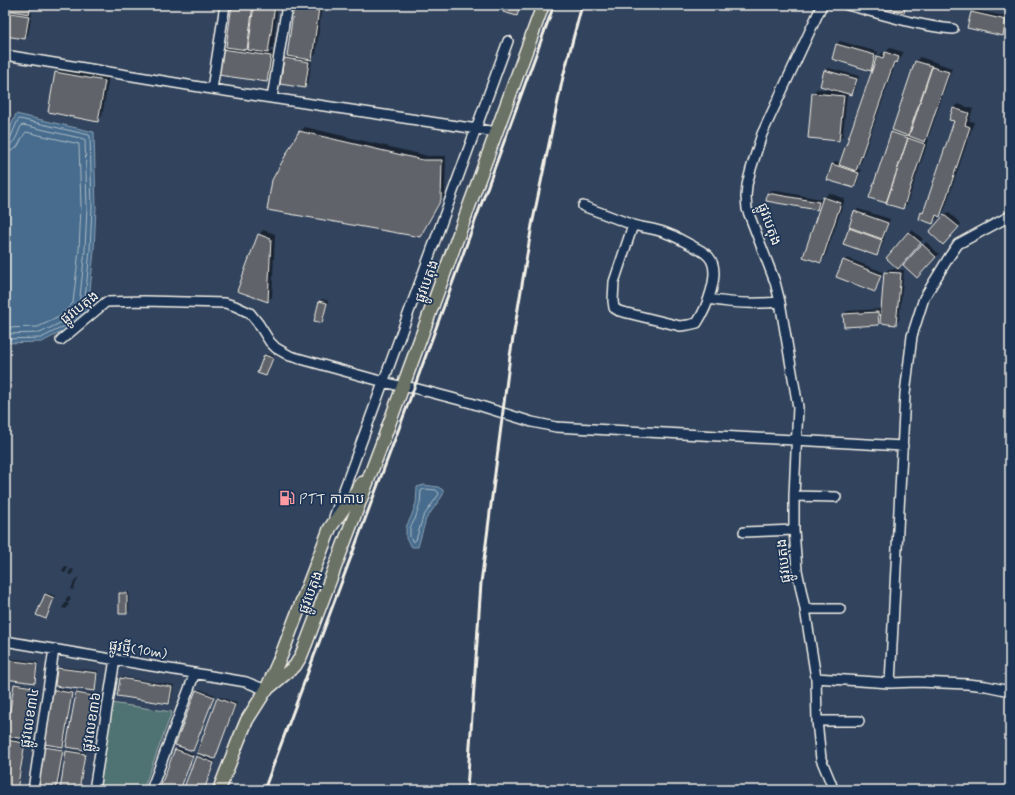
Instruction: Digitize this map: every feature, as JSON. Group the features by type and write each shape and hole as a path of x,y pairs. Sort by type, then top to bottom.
{"main road":[{"name":"ផ្លូវបេតុង","path":"266,690 295,666 301,656 372,470 543,5"},
{"name":"ផ្លូវបេតុង","path":"219,790 238,738 247,720 266,690 281,656 330,528 372,470"}],"street":[{"path":"212,89 224,5"},
{"path":"272,98 287,5"},
{"name":"ផ្លូវបេតុង","path":"822,5 762,134 751,169 746,197 747,209 776,282 798,407 794,496 794,530 797,570 816,678 821,759 833,790"},
{"path":"846,5 921,25 953,30"},
{"path":"330,528 508,41"},
{"path":"5,55 212,89 497,132"},
{"path":"582,206 633,225 665,232 704,252 709,257 713,264 714,273 709,299 697,323 680,326 619,311 614,308 614,282 633,225"},
{"path":"890,683 905,394 912,336 924,298 958,244 1010,216"},
{"path":"709,299 727,302 760,304 780,302"},
{"name":"ផ្លូវបេតុង","path":"61,340 106,302 145,301 225,304 235,306 250,314 258,323 270,342 276,348 290,356 402,387 414,388 471,403 532,422 556,427 903,446"},
{"path":"794,496 836,497"},
{"path":"744,532 794,530"},
{"path":"805,609 840,610"},
{"name":"ផ្លូវថ្មី(10m)","path":"5,641 246,682 266,690"},
{"name":"ផ្លូវលេខ៣៤","path":"33,790 54,649"},
{"name":"ផ្លូវលេខ៣៦","path":"94,790 115,659"},
{"path":"151,790 195,673"},
{"path":"816,678 890,683 918,682 967,684 1010,691"},
{"path":"818,721 859,721"}],"green space":[{"path":"111,703 172,712 143,790 98,790"}],"water":[{"path":"16,114 94,132 96,207 94,251 88,310 67,329 42,342 5,343 5,141"},
{"path":"424,485 438,487 443,490 443,495 426,519 418,547 412,547 406,539 406,527 416,503 417,487"}],"building":[{"path":"7,5 31,5 29,14 7,10"},
{"path":"232,5 253,5 247,50 226,47"},
{"path":"254,5 275,5 268,53 248,50"},
{"path":"294,5 319,8 312,60 287,56"},
{"path":"505,5 520,5 517,16 503,12"},
{"path":"879,5 906,5 904,13"},
{"path":"5,12 29,16 25,39 5,36"},
{"path":"971,12 1006,20 1003,36 967,28"},
{"path":"836,44 875,55 871,71 832,59"},
{"path":"222,49 271,56 267,82 218,75"},
{"path":"885,52 899,57 897,63 894,62 856,171 839,165 877,56 883,58"},
{"path":"284,58 309,62 305,88 280,84"},
{"path":"915,61 932,66 908,136 892,130"},
{"path":"932,67 949,72 925,142 909,136"},
{"path":"824,70 857,79 852,95 820,86"},
{"path":"55,72 105,81 98,122 48,112"},
{"path":"812,93 844,96 839,141 808,138"},
{"path":"953,108 969,113 965,125 970,127 940,217 936,215 933,224 919,219 921,212 923,213 954,121 949,120"},
{"path":"299,131 423,160 442,160 441,200 420,237 267,210 272,180"},
{"path":"891,132 908,138 886,203 869,198"},
{"path":"908,138 925,144 903,209 886,204"},
{"path":"832,164 859,173 854,188 827,180"},
{"path":"767,193 819,202 817,210 766,201"},
{"path":"823,197 841,203 821,263 803,257"},
{"path":"854,211 888,223 882,239 849,227"},
{"path":"944,215 959,227 943,245 929,232"},
{"path":"849,228 882,240 877,256 843,244"},
{"path":"908,232 921,243 898,269 886,258"},
{"path":"258,234 271,239 268,302 237,291"},
{"path":"922,244 936,257 917,278 903,265"},
{"path":"843,260 881,275 875,292 836,277"},
{"path":"884,272 901,273 896,325 880,323"},
{"path":"319,301 327,303 322,323 314,321"},
{"path":"878,312 879,325 844,327 843,314"},
{"path":"264,355 273,358 266,376 257,373"},
{"path":"119,593 127,593 127,614 119,614"},
{"path":"45,594 54,598 46,619 36,615"},
{"path":"5,660 37,664 35,683 5,679"},
{"path":"57,668 97,673 95,691 55,686"},
{"path":"120,678 172,687 169,704 117,696"},
{"path":"5,683 10,684 5,723"},
{"path":"14,684 33,687 25,739 6,736"},
{"path":"53,690 72,693 63,747 44,744"},
{"path":"196,690 214,697 193,751 175,745"},
{"path":"76,693 94,696 85,750 66,747"},
{"path":"217,698 235,705 215,759 197,753"},
{"path":"6,740 25,743 17,790 5,790"},
{"path":"44,747 63,750 56,790 37,790"},
{"path":"175,749 193,756 180,790 159,790"},
{"path":"66,751 85,754 79,790 60,790"},
{"path":"196,756 214,763 204,790 183,790"}],"railway":[{"path":"264,790 414,388 554,5"},
{"path":"467,790 481,583 510,356 532,225 563,77 582,5"}],"place":[{"name":"PTT កាកាប","path":"287,498"}]}
